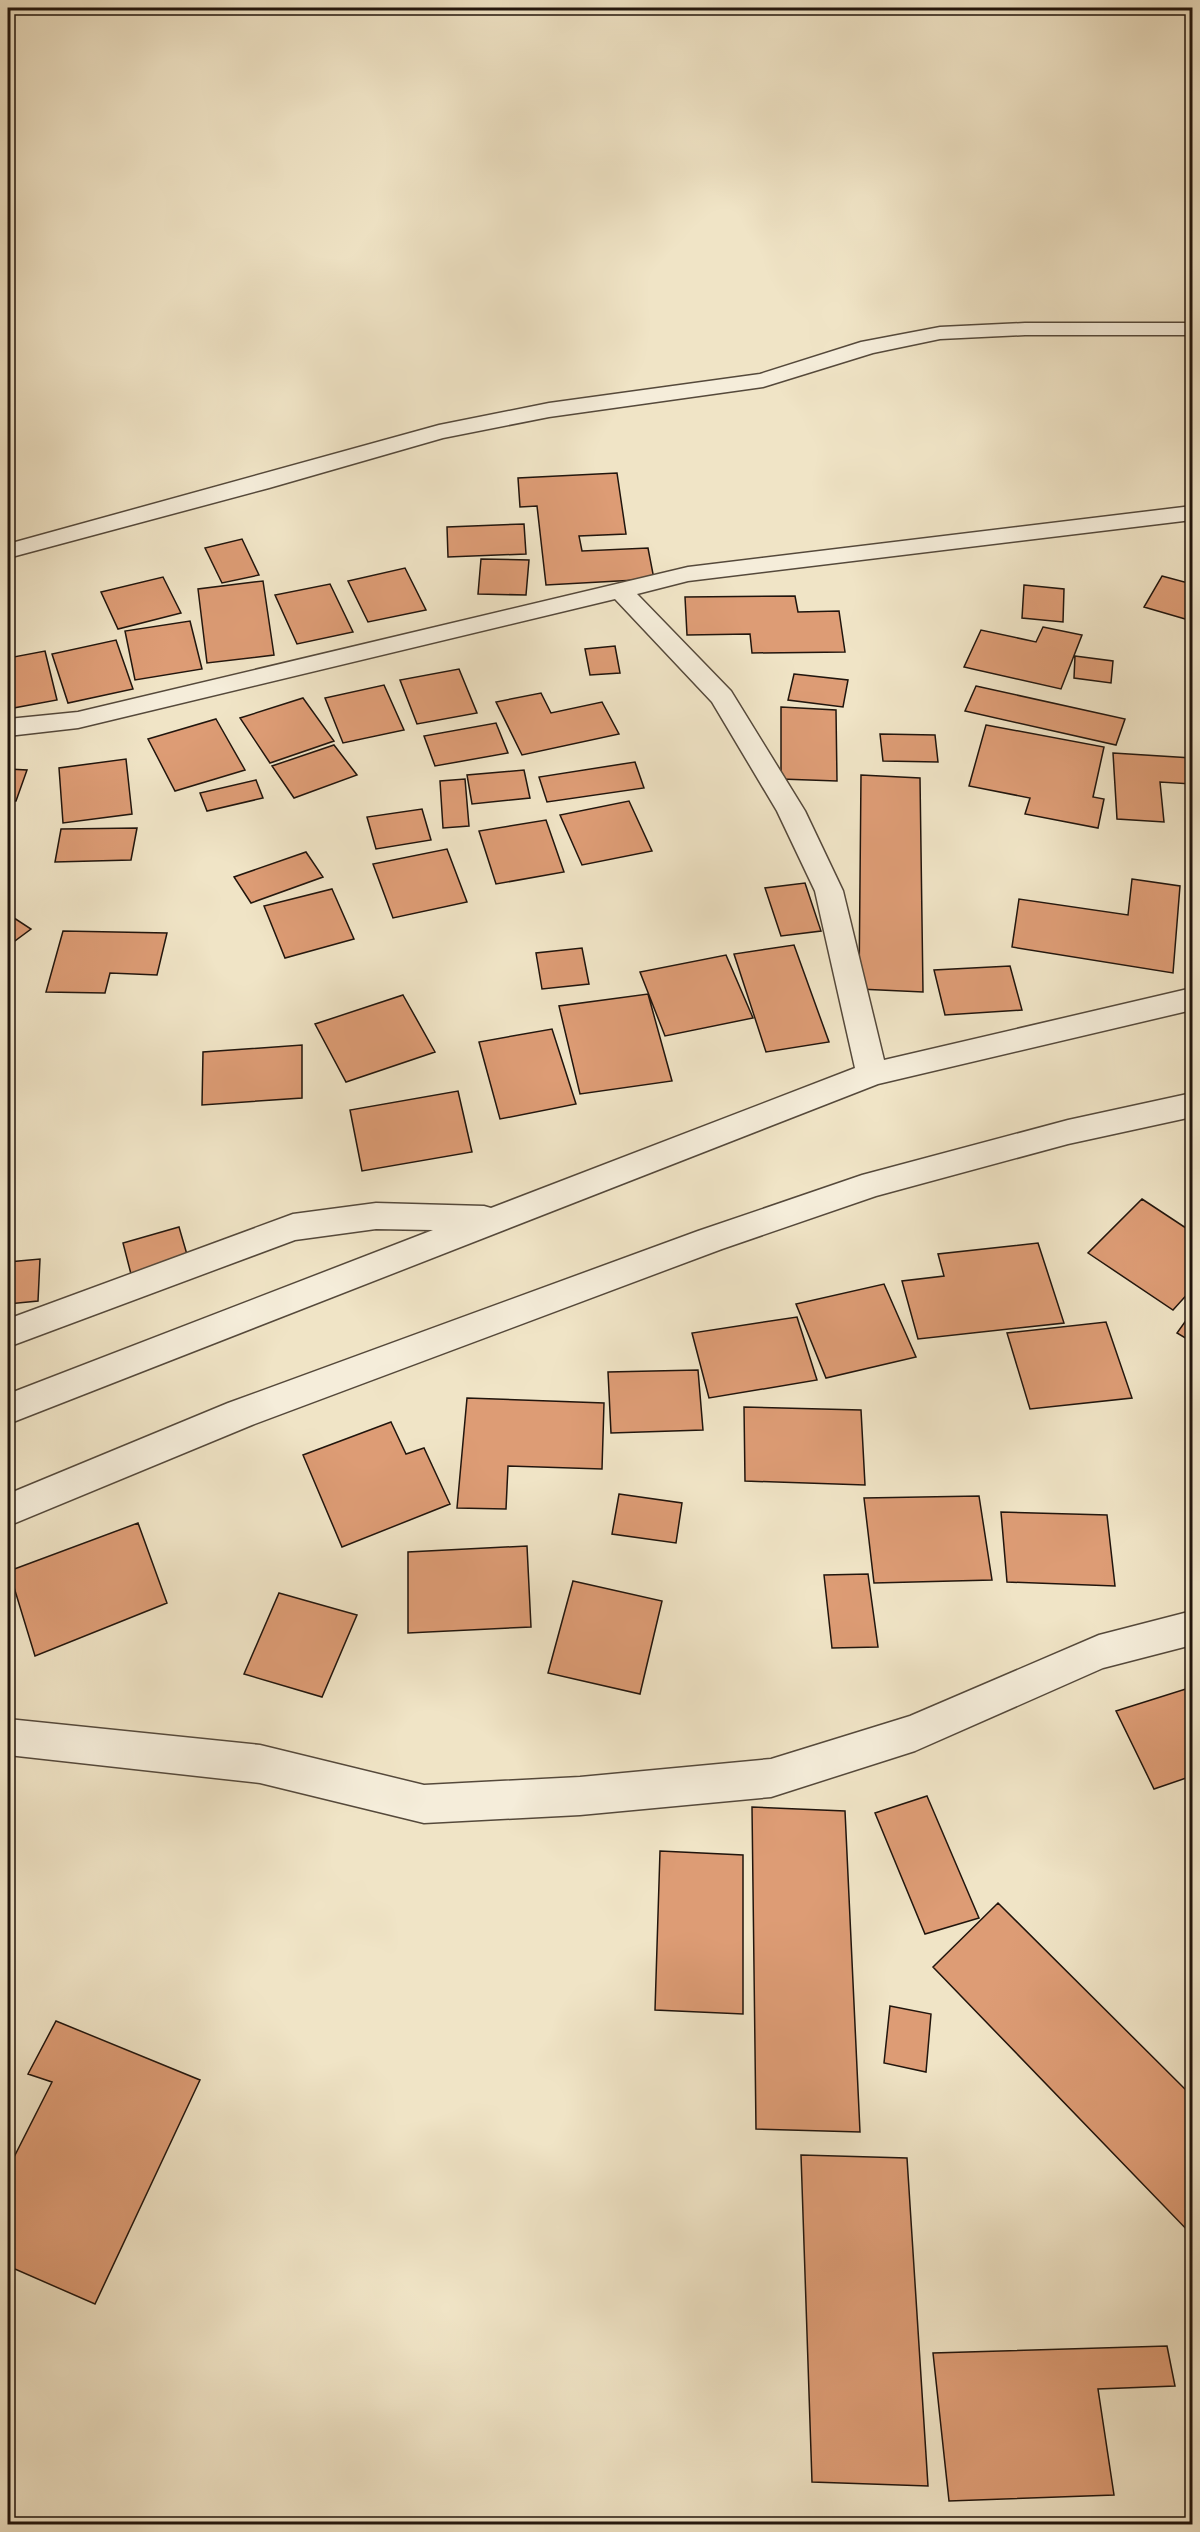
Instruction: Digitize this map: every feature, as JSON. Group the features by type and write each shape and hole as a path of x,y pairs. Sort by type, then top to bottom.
{"street":[{"path":"8,551 439,432 549,410 763,380 869,347 940,333 1025,329 1192,329"},
{"path":"8,728 78,720 688,574 1192,513"},
{"path":"620,590 722,697 791,811 829,891 872,1074"},
{"path":"8,1409 872,1074 1192,999"},
{"path":"8,1510 240,1414 764,1221 873,1184 1068,1132 1192,1105"},
{"path":"8,1333 293,1227 376,1215 498,1220"},
{"path":"8,1737 260,1764 424,1804 580,1796 771,1778 915,1733 1099,1652 1192,1628"}],"building":[{"path":"617,473 626,534 579,536 582,551 648,548 654,579 546,585 537,506 520,507 518,478"},
{"path":"524,524 526,554 448,557 447,527"},
{"path":"242,539 259,575 222,583 205,548"},
{"path":"481,559 529,560 526,595 478,594"},
{"path":"405,568 426,610 368,622 348,581"},
{"path":"1162,576 1192,584 1192,621 1144,607"},
{"path":"163,577 181,613 118,629 101,592"},
{"path":"263,581 274,655 207,663 198,589"},
{"path":"330,584 353,632 297,644 275,595"},
{"path":"1024,585 1064,589 1063,622 1022,618"},
{"path":"795,596 798,612 839,611 845,652 752,653 750,634 687,635 685,597"},
{"path":"190,621 202,669 135,680 125,631"},
{"path":"1043,627 1082,635 1061,689 964,667 981,630 1036,642"},
{"path":"116,640 133,689 68,703 52,654"},
{"path":"615,646 620,673 590,675 585,649"},
{"path":"45,651 57,700 8,709 8,658"},
{"path":"1075,656 1113,661 1111,683 1074,678"},
{"path":"459,669 477,713 417,724 400,680"},
{"path":"794,674 848,680 843,707 788,700"},
{"path":"384,685 404,730 343,743 325,698"},
{"path":"976,686 1125,719 1116,745 965,711"},
{"path":"541,693 551,713 602,702 619,734 522,755 496,702"},
{"path":"303,698 334,741 270,763 240,718"},
{"path":"781,707 836,710 837,781 781,779"},
{"path":"216,719 245,770 175,791 148,739"},
{"path":"496,723 508,753 435,766 424,736"},
{"path":"986,725 1104,747 1093,797 1104,799 1098,828 1025,814 1030,798 969,786"},
{"path":"880,734 935,735 938,762 883,761"},
{"path":"334,745 357,775 294,798 272,766"},
{"path":"1113,753 1192,758 1192,784 1160,782 1164,822 1117,819"},
{"path":"126,759 132,814 63,823 59,768"},
{"path":"635,762 644,788 547,802 539,777"},
{"path":"8,769 27,770 16,801 8,801"},
{"path":"524,770 530,798 472,804 467,775"},
{"path":"861,775 920,778 923,992 859,989"},
{"path":"465,779 469,826 443,828 440,781"},
{"path":"256,780 263,798 207,811 200,793"},
{"path":"629,801 652,851 582,865 560,815"},
{"path":"422,809 431,840 376,849 367,817"},
{"path":"546,820 564,872 496,884 479,831"},
{"path":"137,828 131,860 55,862 61,829"},
{"path":"447,849 467,902 393,918 373,864"},
{"path":"306,852 323,877 251,903 234,877"},
{"path":"1132,879 1180,886 1173,973 1012,947 1019,899 1128,915"},
{"path":"805,883 821,931 781,936 765,888"},
{"path":"332,889 354,939 285,958 264,906"},
{"path":"8,914 31,929 8,946"},
{"path":"63,931 167,933 157,975 110,973 105,993 46,992"},
{"path":"794,945 829,1042 766,1052 734,954"},
{"path":"582,948 589,984 542,989 536,953"},
{"path":"726,955 753,1018 665,1036 640,972"},
{"path":"1010,966 1022,1010 945,1015 934,970"},
{"path":"648,994 672,1081 580,1094 559,1006"},
{"path":"403,995 435,1052 346,1082 315,1024"},
{"path":"552,1029 576,1104 500,1119 479,1042"},
{"path":"302,1045 302,1098 202,1105 203,1052"},
{"path":"458,1091 472,1152 362,1171 350,1110"},
{"path":"1142,1199 1192,1232 1192,1289 1173,1310 1088,1253"},
{"path":"179,1227 188,1258 131,1274 123,1243"},
{"path":"1038,1243 1064,1323 918,1339 902,1281 944,1276 938,1254"},
{"path":"40,1259 38,1301 8,1304 8,1262"},
{"path":"884,1284 916,1357 826,1378 796,1304"},
{"path":"1192,1312 1192,1342 1177,1333"},
{"path":"797,1317 817,1380 709,1398 692,1333"},
{"path":"1106,1322 1132,1398 1030,1409 1007,1333"},
{"path":"698,1370 703,1430 611,1433 608,1372"},
{"path":"467,1398 604,1403 602,1469 508,1466 506,1509 457,1508"},
{"path":"744,1407 861,1410 865,1485 745,1481"},
{"path":"391,1422 406,1454 424,1448 450,1504 342,1547 303,1455"},
{"path":"619,1494 682,1503 676,1543 612,1534"},
{"path":"979,1496 992,1580 874,1583 864,1498"},
{"path":"1001,1512 1107,1515 1115,1586 1007,1582"},
{"path":"138,1523 167,1603 35,1656 9,1571"},
{"path":"527,1546 531,1627 408,1633 408,1552"},
{"path":"868,1574 878,1647 832,1648 824,1575"},
{"path":"573,1581 662,1601 640,1694 548,1673"},
{"path":"279,1593 357,1615 322,1697 244,1674"},
{"path":"1192,1687 1192,1776 1154,1789 1116,1711"},
{"path":"927,1796 979,1918 925,1934 875,1813"},
{"path":"752,1807 845,1811 860,2132 756,2129"},
{"path":"660,1851 743,1855 743,2014 655,2010"},
{"path":"998,1903 1192,2096 1192,2235 933,1967"},
{"path":"890,2006 931,2014 926,2072 884,2063"},
{"path":"56,2021 200,2080 95,2304 8,2266 8,2169 52,2082 28,2074"},
{"path":"801,2155 907,2158 928,2486 812,2482"},
{"path":"1167,2346 1175,2386 1098,2389 1114,2495 949,2501 933,2353"}]}
